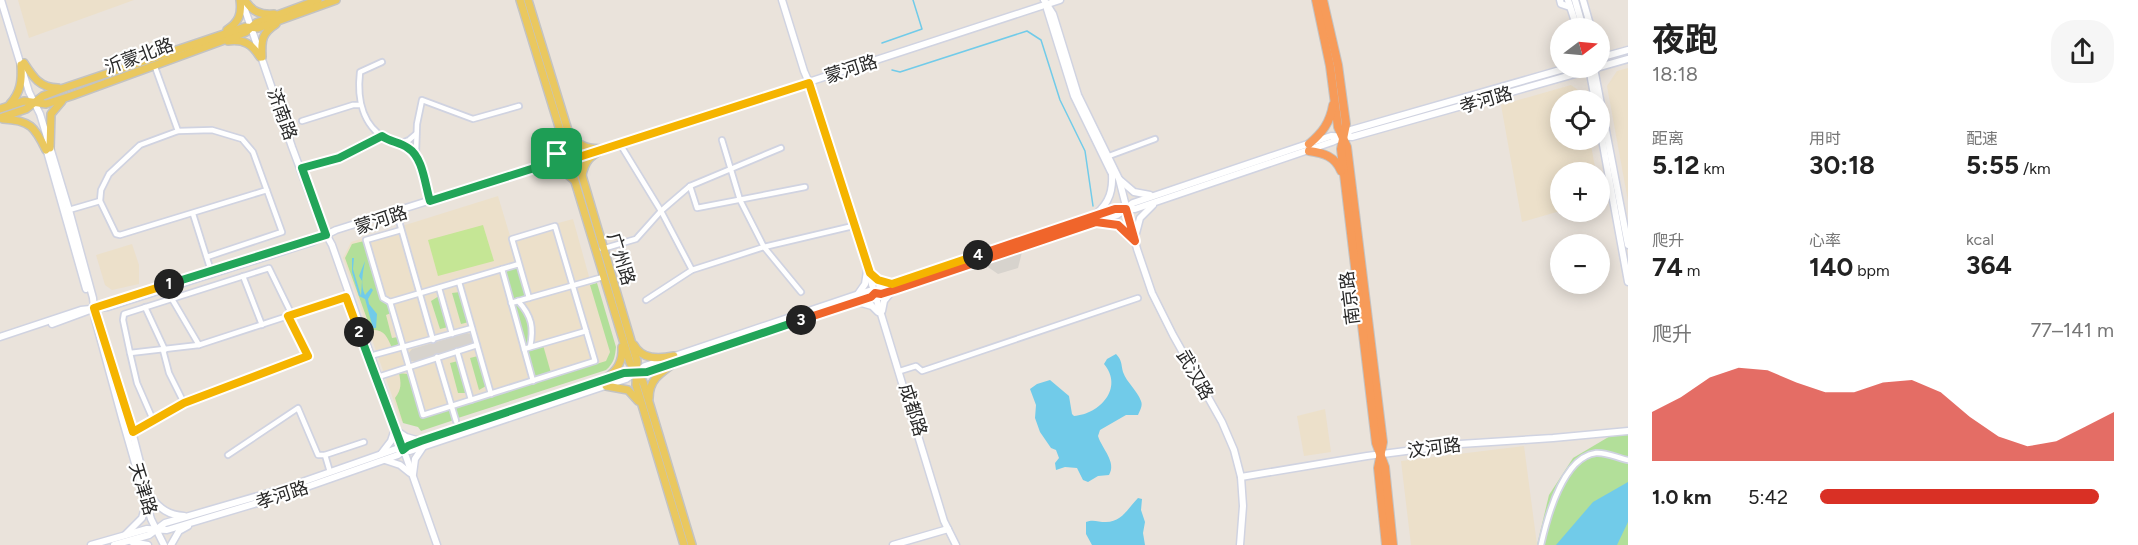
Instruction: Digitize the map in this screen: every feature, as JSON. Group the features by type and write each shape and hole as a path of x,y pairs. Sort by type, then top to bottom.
{"highway":[{"name":"南京路","path":"1316,0 1330,66 1338,127 1347,147 1383,442 1378,468 1386,545"},
{"name":"南京路","path":"1323,0 1338,65 1346,124 1341,149 1344,176 1376,443 1385,467 1394,545"},
{"path":"1334,98 1326,126 1309,147 1338,162 1344,176"}],"main road":[{"name":"天津路","path":"3,0 29,92 35,103 89,300 94,308 133,432 147,498"},
{"path":"242,0 261,14 286,15"},
{"path":"216,40 240,19 242,0"},
{"name":"济南路","path":"242,0 346,297 396,430"},
{"name":"沂蒙北路","path":"2,108 24,101 46,104 71,96 155,67 244,27 258,28 318,0"},
{"name":"沂蒙北路","path":"286,15 336,0"},
{"name":"广州路","path":"520,0 565,133 574,150 572,158 578,162 578,179 603,277 637,361 636,385 646,407 692,545"},
{"name":"广州路","path":"528,0 565,133"},
{"name":"成都路","path":"783,0 868,272"},
{"name":"蒙河路","path":"94,308 118,304 312,242 326,235 337,234 620,144 809,83 1045,2 1060,0"},
{"path":"1575,0 1580,18"},
{"path":"1583,0 1588,18"},
{"name":"武汉路","path":"1045,2 1053,14 1078,94 1119,179 1135,241 1152,292 1173,335 1222,422 1234,450 1243,506 1240,545"},
{"name":"武汉路","path":"1045,2 1074,96 1112,172 1126,209"},
{"path":"1565,3 1572,18"},
{"path":"261,57 262,37 286,15"},
{"path":"216,40 247,42 261,57"},
{"name":"沂蒙北路","path":"0,118 26,109 43,96 64,88 216,40"},
{"path":"1610,55 1628,50"},
{"name":"济南路","path":"261,57 326,235 332,245 438,545"},
{"name":"孝河路","path":"1610,64 1628,59"},
{"path":"22,64 43,85 64,88"},
{"path":"2,108 11,103 18,93 22,64"},
{"name":"孝河路","path":"1343,137 1351,130 1550,73"},
{"name":"孝河路","path":"192,519 330,472 382,457 398,455 403,450 410,452 422,444 605,382 626,379 645,366 674,360 857,298 871,297 879,288 893,287 1094,219 1117,215 1126,209 1134,209 1156,199 1309,147 1428,117 1561,78"},
{"path":"1594,78 1628,245"},
{"name":"成都路","path":"809,83 814,106 954,545"},
{"path":"48,149 51,114 71,96"},
{"path":"0,118 28,123 36,130 48,149"},
{"path":"565,133 588,149 604,149 591,155 578,179 562,170 547,166 557,154 565,133"},
{"name":"天津路","path":"48,149 69,210 93,298 95,319 162,545"},
{"path":"1604,150 1628,282"},
{"name":"蒙河路","path":"0,339 82,315 94,308 430,201 547,166"},
{"path":"1112,172 1113,189 1109,200 1094,219 1118,225 1135,241"},
{"name":"广州路","path":"578,179 602,249 626,338"},
{"path":"1119,179 1134,192 1156,199 1140,218 1135,241"},
{"path":"868,272 893,287 884,301 881,313 857,298 865,284 868,272"},
{"name":"成都路","path":"881,313 948,529"},
{"path":"626,338 636,350 645,355 657,359 674,360"},
{"path":"626,338 620,364 605,382 628,390 646,407"},
{"path":"646,407 652,382 674,360"},
{"name":"广州路","path":"646,407 684,545"},
{"path":"396,430 422,444 415,459 412,474 400,465 382,457 396,430"},
{"name":"汶河路","path":"1240,477 1460,444 1628,430"},
{"name":"孝河路","path":"114,545 147,529 158,529 165,524 284,495 382,457"},
{"path":"148,545 124,539 142,518 147,498 165,512 192,519"},
{"path":"171,545 179,531 192,519"},
{"path":"893,545 948,529"},
{"name":"孝河路","path":"92,545 124,539"}],"street":[{"path":"382,62 360,72 360,105 375,132 388,141 409,148 417,156"},
{"path":"155,67 178,131"},
{"path":"430,201 417,156 417,134 422,100 473,119 519,106"},
{"path":"302,121 360,105"},
{"path":"207,257 282,232 267,190 253,152 242,139 212,130 178,131 140,145 109,174 101,190 100,201 116,234 120,235 267,190"},
{"path":"399,144 409,141 417,134"},
{"path":"302,168 339,158 382,136"},
{"path":"1108,156 1155,139"},
{"path":"722,140 740,200 764,248 801,292"},
{"path":"620,144 661,211 692,270"},
{"path":"602,249 636,239 661,211 690,186 781,148"},
{"path":"690,186 697,208 805,187"},
{"path":"69,210 100,201"},
{"path":"193,214 211,271"},
{"path":"397,214 433,340"},
{"path":"401,230 366,240 383,298 390,302 423,415 595,361 555,226 512,238 529,298"},
{"path":"646,300 692,270 764,248 853,226"},
{"path":"390,302 519,264"},
{"path":"133,432 154,422 184,403 308,356 269,268 124,314 123,320 137,383 154,422"},
{"path":"502,269 527,348 533,381"},
{"path":"243,276 262,325"},
{"path":"511,303 603,277"},
{"path":"459,282 491,394"},
{"path":"439,288 452,334"},
{"path":"130,353 199,345 346,297"},
{"path":"900,371 916,366 922,371 1138,298"},
{"path":"172,299 199,345"},
{"path":"518,301 528,312 533,331 527,348"},
{"path":"145,308 164,350 170,374 184,403"},
{"path":"370,356 472,328"},
{"path":"527,348 586,331"},
{"path":"378,377 477,345"},
{"path":"457,351 471,400"},
{"path":"437,357 456,421"},
{"path":"228,455 298,408 318,455 325,455 364,442"},
{"path":"1541,545 1555,495 1579,460 1594,453 1606,453 1612,457 1628,460"},
{"path":"325,455 330,472"}],"shaded area":[{"path":"18,0 134,0 29,38"},
{"path":"1628,68 1628,201 1610,102 1610,90 1608,90 1607,86 1617,71"},
{"path":"1571,85 1578,90 1554,90"},
{"path":"1550,91 1550,150 1592,150 1594,162 1550,162 1550,214 1522,222 1501,105"},
{"path":"498,196 510,236 573,219 610,352 606,362 419,423 401,421 343,258 351,242"},
{"path":"132,244 139,265 139,284 112,290 105,285 96,255"},
{"path":"1022,252 1018,268 998,274 985,265"},
{"path":"467,333 472,335 474,340 470,345 416,361 411,361 408,357 412,349"},
{"path":"1325,409 1331,452 1304,456 1297,416"},
{"path":"1524,446 1537,545 1411,545 1401,461"}],"green space":[{"path":"483,225 494,261 438,276 428,240"},
{"path":"364,241 382,300 388,304 391,313 386,315 392,338 398,337 399,343 394,348 382,332 371,330 345,258 352,244"},
{"path":"517,268 526,295 515,300 505,274 506,271"},
{"path":"597,283 616,347 614,360 606,370 458,418 455,408 606,361 610,352 590,285"},
{"path":"460,292 469,322 461,324 452,293"},
{"path":"439,296 448,327 440,329 431,301"},
{"path":"518,303 528,323 529,345 525,343 515,308 515,304"},
{"path":"543,345 551,373 537,377 534,375 528,349"},
{"path":"478,356 486,386 479,390 470,358"},
{"path":"458,361 467,393 458,393 450,363"},
{"path":"399,373 407,374 410,378 420,415 424,418 451,409 454,420 421,431 418,427 403,423 395,398 400,386"},
{"path":"1628,431 1628,545 1537,545 1549,495 1573,458 1617,432"}],"water":[{"path":"352,258 354,258 353,269 361,296 362,281 359,276 365,261 363,287 365,295 371,288 373,290 368,299 377,314 376,328 373,328 365,299 359,296 352,272"},
{"path":"1116,354 1125,376 1142,403 1138,415 1126,415 1100,430 1098,436 1110,460 1111,470 1109,475 1098,476 1088,482 1083,480 1077,468 1065,467 1056,470 1055,463 1059,458 1056,450 1051,448 1040,432 1035,418 1036,405 1030,389 1050,380 1069,396 1074,416 1084,414 1100,405 1106,398 1111,382 1110,373 1104,364 1107,359"},
{"path":"1628,482 1628,522 1617,545 1556,545 1593,502"},
{"path":"1138,498 1142,499 1145,545 1092,545 1086,534 1086,522 1116,520"}],"waterway":[{"path":"882,43 922,29 913,0"},
{"path":"892,70 900,72 1027,31 1041,40 1060,100 1085,151 1093,206"}],"route":[{"path":"809,83 870,273 884,283 892,284 1115,209 1126,209 1135,241 1118,225 1096,222 894,290 881,294 875,293 871,297 647,372 624,373 421,441 403,450 346,297 288,316 308,356 279,369 184,403 133,432 94,308 326,235 302,168 339,158 382,136 388,141 409,148 417,156 430,201 547,164 557,154 561,134 567,153 572,158 582,156 809,83"}]}
